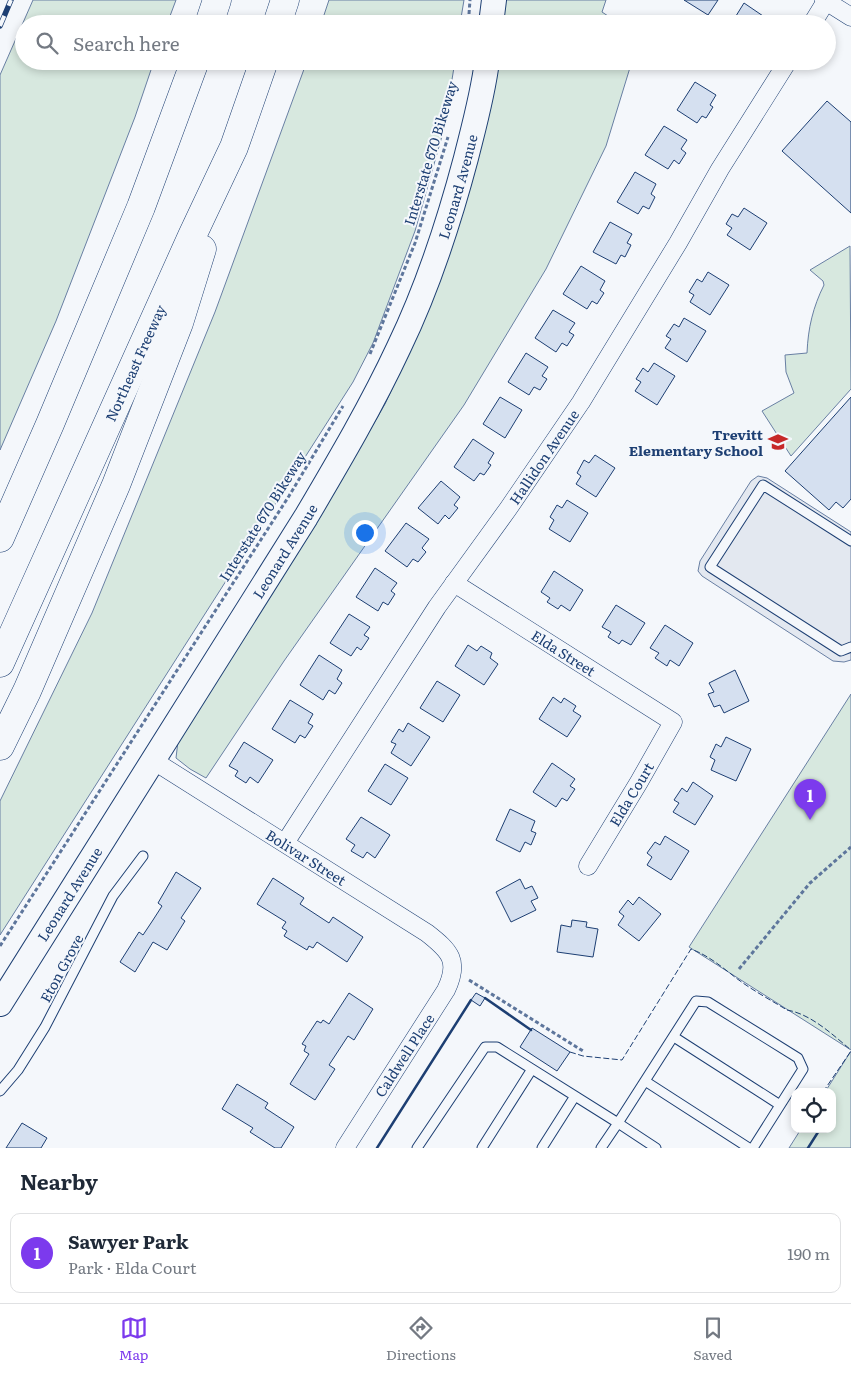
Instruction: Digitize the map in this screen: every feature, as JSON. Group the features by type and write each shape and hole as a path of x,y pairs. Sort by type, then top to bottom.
{"highway":[{"path":"212,15 217,0"},
{"path":"280,15 285,0"},
{"path":"0,538 141,207 192,70"},
{"name":"Northeast Freeway","path":"0,663 234,147 261,70"},
{"path":"0,746 27,691 116,485 172,341 234,147"}],"street":[{"path":"492,15 494,0"},
{"path":"817,15 825,1 851,17"},
{"name":"Leonard Avenue","path":"0,1004 306,516 352,437 399,349 423,291 454,201 475,123 485,70"},
{"name":"Hallidon Avenue","path":"285,843 432,614 508,509 580,402 678,243 720,169 782,70"},
{"name":"Elda Street","path":"454,583 673,722"},
{"name":"Elda Court","path":"588,866 673,722"},
{"name":"Bolivar Street","path":"154,761 427,933 442,944 447,951 452,966"},
{"name":"Caldwell Place","path":"345,1148 446,990 452,966"}],"lane":[{"path":"851,541 763,485 710,567 841,652 851,647"},
{"name":"Eton Grove","path":"0,1091 18,1070 45,1027 113,896 144,856"},
{"path":"601,1148 696,1001 708,1002 798,1058 803,1069 751,1148 645,1081"},
{"path":"674,1036 780,1105"},
{"path":"417,1148 485,1047 497,1047 656,1148"},
{"path":"482,1148 532,1069"},
{"path":"542,1148 575,1096"}],"path":[{"name":"Interstate 670 Bikeway","path":"369,357 415,243 450,130"},
{"name":"Interstate 670 Bikeway","path":"0,946 289,496 348,399"},
{"path":"739,969 810,883 851,847"},
{"path":"452,966 465,977 583,1051"}],"shaded area":[{"path":"33,0 176,0 170,15 26,15"},
{"path":"329,0 464,0 462,15 324,15"},
{"path":"505,0 606,0 602,12 606,15 504,15"},
{"path":"15,41 15,70 151,70 135,117 56,321 0,450 0,75"},
{"path":"304,70 454,70 444,129 415,231 373,343 353,382 0,935 0,801 92,613 215,312"},
{"path":"493,70 629,70 606,146 546,269 464,405 284,661 206,778 176,758 178,741 309,535 385,404 417,335"},
{"path":"850,246 851,389 791,456 762,411 794,393 786,372 785,355 807,353 812,318 824,285 823,281 810,270"},
{"path":"758,476 767,478 851,532 851,660 844,662 833,661 702,576 698,571 700,561 751,481"},
{"path":"851,694 851,1050 689,947"},
{"path":"851,1051 851,1148 789,1148 798,1133 836,1133 836,1088 828,1088"}],"building":[{"path":"684,0 718,0 708,15"},
{"path":"744,3 762,15 737,15"},
{"path":"695,82 716,95 710,105 713,107 706,118 702,116 697,123 677,110"},
{"path":"827,101 851,122 851,213 782,151"},
{"path":"664,126 687,140 681,149 686,153 679,164 674,160 668,169 645,155"},
{"path":"635,172 656,184 651,194 655,197 649,209 643,206 638,214 617,202"},
{"path":"744,208 767,223 750,250 727,235 732,228 726,224 732,214 738,217"},
{"path":"610,222 632,234 627,243 631,245 625,257 621,255 616,264 593,252"},
{"path":"581,266 605,281 600,290 604,293 597,304 592,301 587,309 563,294"},
{"path":"708,272 729,285 710,315 690,302 694,295 689,292 697,279 702,282"},
{"path":"553,310 575,323 569,332 574,335 567,346 562,343 556,352 535,338"},
{"path":"684,318 706,331 687,362 665,348 671,339 666,336 674,324 679,327"},
{"path":"526,353 548,367 542,376 547,379 540,390 534,387 529,395 508,382"},
{"path":"654,363 675,376 657,405 635,391 641,382 636,379 643,368 648,372"},
{"path":"500,397 522,410 505,438 483,424"},
{"path":"851,397 851,499 843,508 836,502 829,510 785,471"},
{"path":"473,439 494,453 488,463 491,465 484,475 480,473 474,481 454,467"},
{"path":"595,455 615,468 596,497 576,484 581,476 577,473 584,460 589,463"},
{"path":"441,481 460,497 454,505 458,508 449,519 445,515 438,524 418,508"},
{"path":"567,500 588,513 570,542 549,529 554,520 550,517 557,505 562,508"},
{"path":"406,523 429,539 422,548 426,552 418,562 413,559 407,567 385,551"},
{"path":"375,568 397,583 391,591 395,594 388,605 383,602 378,611 356,597"},
{"path":"554,571 583,590 570,611 561,605 558,609 547,602 550,598 541,592"},
{"path":"616,605 645,623 631,645 622,640 619,644 608,637 611,632 602,627"},
{"path":"349,614 370,627 364,635 369,638 361,650 357,647 351,656 330,643"},
{"path":"665,625 693,643 679,666 670,660 667,666 655,658 659,653 650,648"},
{"path":"468,645 477,651 481,646 492,653 490,658 498,664 484,685 455,666"},
{"path":"319,655 342,670 337,679 342,683 335,694 329,690 323,700 300,685"},
{"path":"735,670 749,701 724,713 720,705 714,707 708,694 714,692 709,683"},
{"path":"437,681 460,695 443,722 420,708"},
{"path":"553,697 561,703 564,698 576,706 573,711 581,716 567,737 539,719"},
{"path":"290,700 313,714 308,723 313,726 305,738 300,735 295,743 272,729"},
{"path":"408,723 430,737 411,766 391,753 396,744 391,742 399,729 403,732"},
{"path":"726,737 751,749 736,781 711,770 715,760 710,757 716,744 721,747"},
{"path":"244,742 273,760 258,783 250,777 246,783 235,776 238,771 229,766"},
{"path":"552,763 575,779 570,786 575,789 567,801 562,798 556,807 533,792"},
{"path":"385,764 408,778 391,805 368,791"},
{"path":"693,782 713,796 695,825 673,812 679,803 674,800 682,788 687,792"},
{"path":"510,809 535,821 531,831 536,833 531,845 525,842 520,852 496,840"},
{"path":"361,817 390,835 375,858 367,852 363,858 351,851 355,845 346,839"},
{"path":"665,836 689,851 671,880 647,865 652,857 647,853 655,842 660,845"},
{"path":"176,872 201,888 181,918 185,921 167,950 153,942 135,972 120,962 139,932 143,935 162,906 158,903"},
{"path":"273,878 304,898 300,904 329,923 333,917 363,937 347,962 317,942 313,948 309,946 307,950 284,936 287,931 282,928 286,922 257,904"},
{"path":"520,879 525,889 532,886 538,898 531,901 536,910 511,922 496,892"},
{"path":"639,897 661,914 639,941 618,925 624,916 619,912 628,900 633,905"},
{"path":"572,920 587,922 586,927 598,929 593,957 557,952 561,925 571,927"},
{"path":"349,993 373,1009 354,1040 348,1036 329,1065 335,1069 315,1100 290,1084 309,1054 304,1051 306,1046 302,1044 317,1021 321,1023 323,1020 329,1024"},
{"path":"476,993 485,998 480,1006 471,1000"},
{"path":"532,1028 570,1052 557,1071 520,1047"},
{"path":"237,1084 268,1103 265,1108 294,1127 281,1148 275,1148 250,1132 253,1128 222,1109"},
{"path":"22,1123 47,1138 41,1148 6,1148"}],"railway":[{"path":"0,26 11,0"}],"fence":[{"path":"570,1052 583,1056 622,1060 691,949 712,960 744,984 787,1010 813,1020 851,1050"},
{"path":"826,1088 851,1051"}],"wall":[{"path":"485,998 531,1030"},
{"path":"377,1148 471,1000"},
{"path":"808,1148 817,1133"}],"place":[{"name":"Trevitt Elementary School","path":"778,442"},
{"name":"Sawyer Park","path":"810,820"}]}
